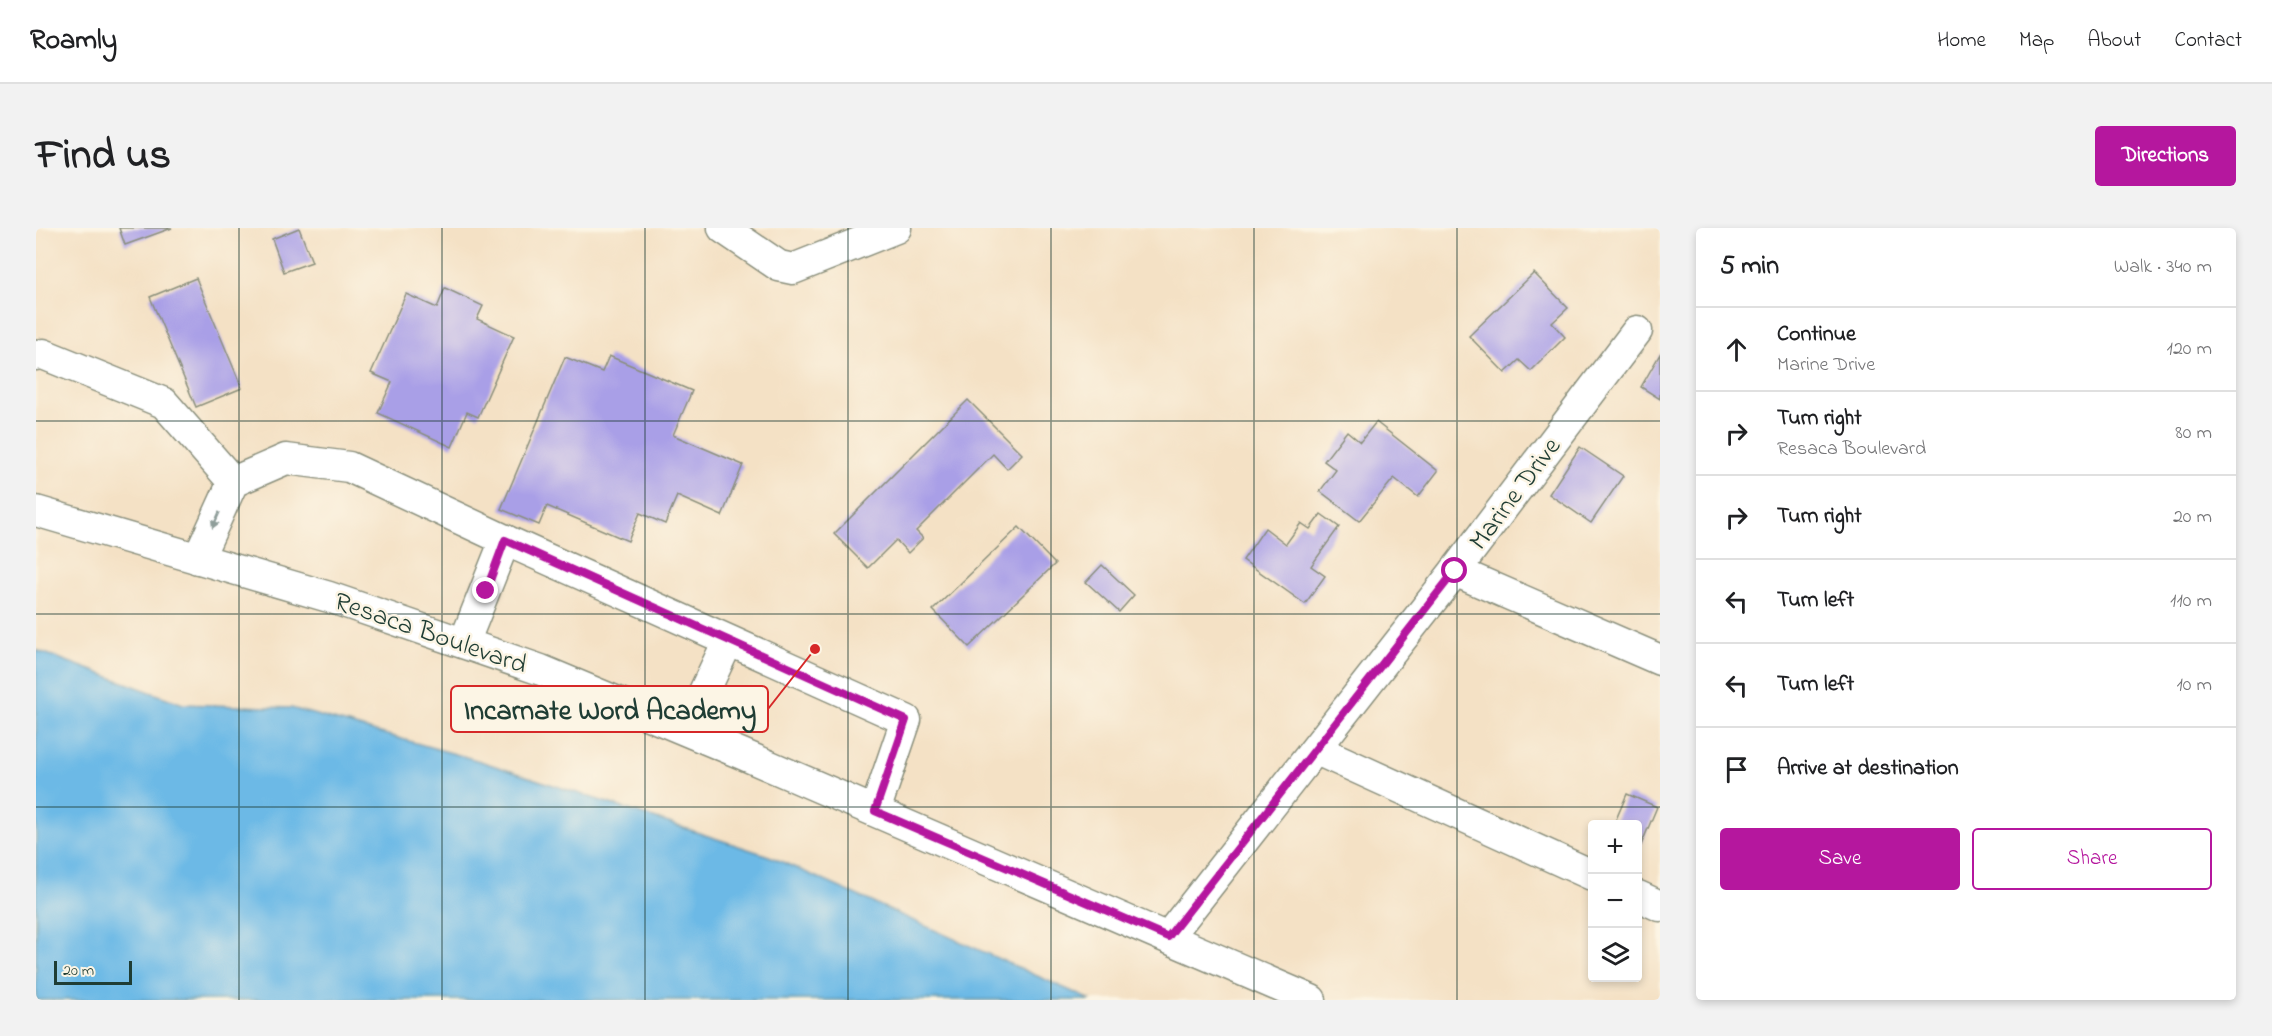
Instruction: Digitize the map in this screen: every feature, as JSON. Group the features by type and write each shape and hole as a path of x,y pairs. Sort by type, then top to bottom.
{"street":[{"path":"723,228 779,266 794,269 896,228"},
{"name":"Marine Drive","path":"1168,937 1317,750 1637,331"},
{"path":"36,355 43,354 164,403 233,482"},
{"path":"198,559 233,482 286,459 349,467 505,540 906,720 875,811"},
{"name":"Resaca Boulevard","path":"36,511 329,597 542,670 1311,1000"},
{"path":"464,643 505,540"},
{"path":"1455,571 1660,660"},
{"path":"686,730 728,641"},
{"path":"1317,750 1591,874"},
{"path":"1642,898 1660,906"}],"water":[{"path":"36,650 183,704 291,708 480,761 769,856 1091,1000 36,1000"}],"building":[{"path":"119,228 172,228 125,245"},
{"path":"299,228 312,262 284,272 272,239"},
{"path":"1534,273 1568,308 1552,323 1565,337 1531,371 1519,360 1505,373 1469,336"},
{"path":"196,278 242,388 196,407 150,297"},
{"path":"445,288 483,306 477,319 514,336 478,417 467,412 452,447 378,413 392,382 371,373 406,294 437,308"},
{"path":"1660,354 1660,399 1641,387"},
{"path":"609,356 692,391 673,435 743,465 722,516 677,496 665,524 640,513 628,541 547,506 539,525 501,509 565,357 602,372"},
{"path":"968,400 1022,454 1007,469 993,454 916,531 923,538 908,553 896,540 868,568 834,534"},
{"path":"1376,422 1438,471 1418,497 1394,478 1359,521 1320,491 1336,470 1324,461 1347,431 1360,442"},
{"path":"1580,447 1623,476 1591,523 1549,494"},
{"path":"1321,514 1339,527 1311,566 1325,576 1305,604 1243,560 1265,528 1286,544 1301,523 1310,529"},
{"path":"1019,527 1055,564 969,647 933,610"},
{"path":"1102,565 1134,595 1119,612 1086,582"},
{"path":"1627,794 1657,807 1642,843 1642,820 1616,820"}],"place":[{"name":"Incarnate Word Academy","path":"815,649"}],"route":[{"path":"486,591 505,540 906,720 875,811 1168,937 1317,750 1455,571"}]}
